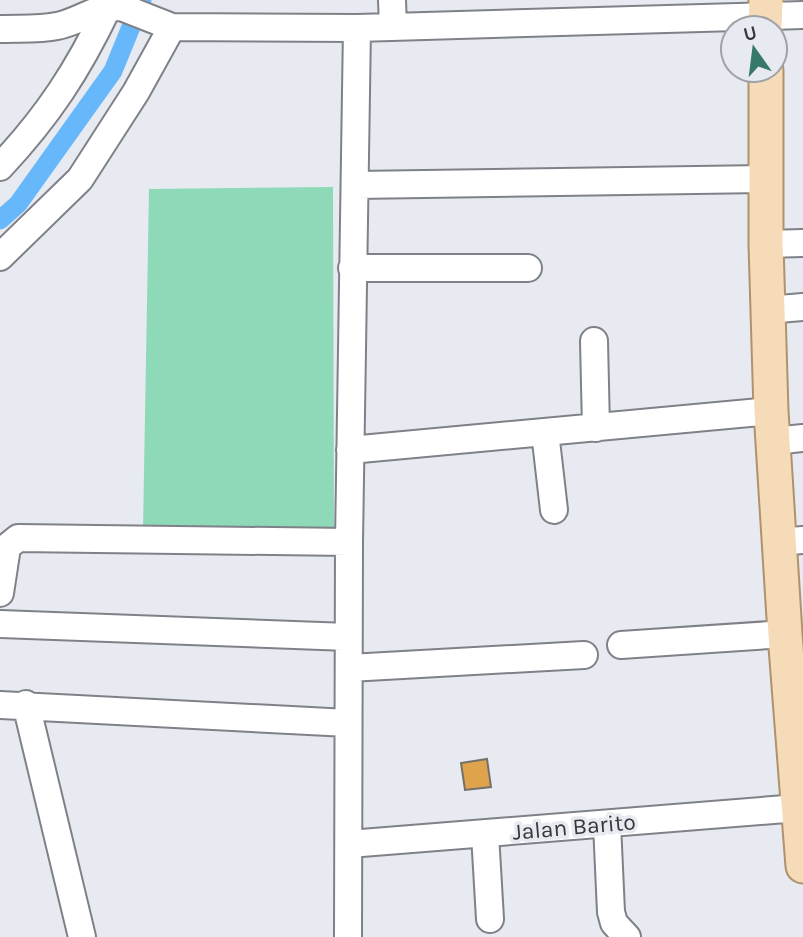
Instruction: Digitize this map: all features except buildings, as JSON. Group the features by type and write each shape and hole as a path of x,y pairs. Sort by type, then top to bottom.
{"main road":[{"path":"766,84 767,310 783,430 791,541 785,634 799,750 798,808 803,866"}],"street":[{"path":"393,0 393,27"},
{"path":"0,167 47,115 114,7"},
{"path":"0,29 57,26 95,10 114,7 166,25 393,27 478,11 719,14"},
{"path":"0,257 80,179 136,92 166,25"},
{"path":"348,937 348,637 357,27"},
{"path":"356,185 766,179"},
{"path":"766,244 803,243"},
{"path":"352,268 528,268"},
{"path":"767,310 803,307"},
{"path":"594,341 596,428"},
{"path":"350,450 596,428 783,430"},
{"path":"545,432 554,510"},
{"path":"0,593 7,547 18,538 349,542"},
{"path":"0,624 348,637"},
{"path":"621,645 785,634"},
{"path":"349,668 584,656"},
{"path":"82,937 13,705 348,723"},
{"name":"Jalan Barito","path":"349,844 798,808"},
{"path":"607,824 611,912 614,923 627,937"},
{"path":"485,834 490,919"}],"green space":[{"path":"333,187 334,530 143,530 149,189"}],"waterway":[{"path":"0,220 18,204 113,71 142,0"}]}
